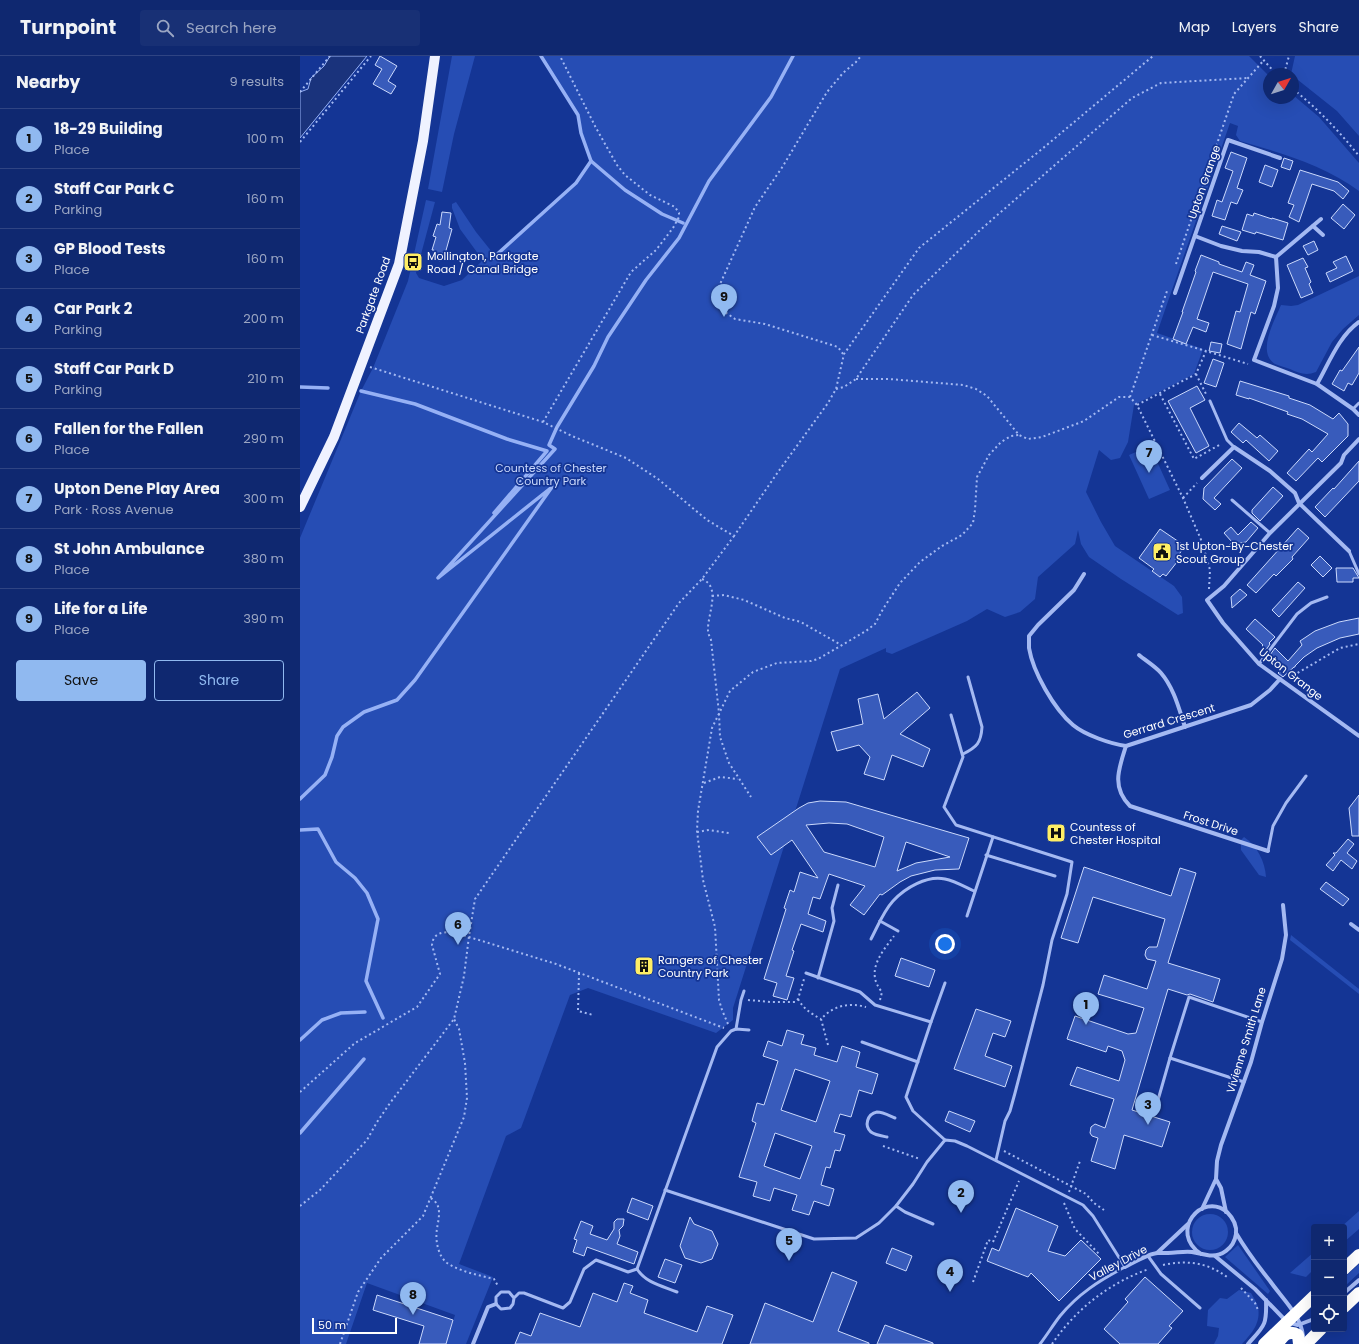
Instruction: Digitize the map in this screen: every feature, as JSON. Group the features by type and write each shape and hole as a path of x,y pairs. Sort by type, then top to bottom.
{"highway":[{"path":"1347,1266 1359,1255"},
{"path":"1347,1304 1359,1293"},
{"path":"1264,1344 1294,1320 1311,1300"},
{"path":"1277,1344 1288,1333 1294,1332 1298,1335 1301,1344"},
{"path":"1306,1344 1318,1332"}],"main road":[{"name":"Parkgate Road","path":"300,507 334,437 398,264 423,140 435,56"}],"street":[{"name":"Upton Grange","path":"1175,293 1228,140 1280,158"},
{"path":"1321,219 1276,258 1278,288 1274,306 1254,360 1317,384 1353,409 1359,415"},
{"path":"1313,226 1323,234"},
{"name":"Upton Grange","path":"1195,236 1221,246 1259,252 1276,258"},
{"path":"1317,384 1341,341 1359,322"},
{"path":"1209,598 1224,586 1270,533 1341,463 1344,455 1359,439"},
{"path":"1202,478 1234,446 1270,471 1295,493 1299,504 1349,551"},
{"name":"Gerrard Crescent","path":"1084,574 1074,590 1038,625 1029,636 1029,649 1034,666 1060,711 1073,725 1092,735 1118,745 1126,746 1250,705 1282,680"},
{"name":"Upton Grange","path":"1209,598 1207,600 1223,623 1259,664 1359,736"},
{"path":"1139,655 1160,672 1168,682 1185,727"},
{"name":"Frost Drive","path":"1126,746 1120,765 1118,787 1122,798 1130,806 1268,851"},
{"name":"Vivienne Smith Lane","path":"1202,1209 1216,1179 1217,1161 1221,1145 1251,1062 1285,945 1286,935 1283,904"},
{"path":"1351,924 1359,930"},
{"name":"Vivienne Smith Lane","path":"1216,1179 1221,1188 1226,1212"},
{"path":"1202,1209 1210,1207 1218,1208 1226,1212 1234,1221 1236,1233 1234,1241 1223,1253 1215,1256"},
{"name":"Valley Drive","path":"1124,1267 1157,1252 1202,1209"},
{"path":"1188,1224 1188,1238 1195,1250 1201,1254"},
{"path":"1236,1233 1302,1331 1303,1341 1301,1344"},
{"name":"Valley Drive","path":"1157,1252 1168,1254 1191,1252 1215,1256 1234,1270 1266,1300 1294,1320"},
{"path":"1347,1290 1359,1280"},
{"path":"1248,1344 1267,1318 1266,1300"},
{"path":"474,1344 488,1307 496,1304"},
{"path":"1294,1320 1311,1319"}],"lane":[{"path":"1210,401 1227,440 1234,446"},
{"path":"1353,409 1359,403"},
{"path":"1232,500 1270,533"},
{"path":"1349,551 1359,574"},
{"path":"1259,664 1297,614 1311,603 1326,597"},
{"path":"962,754 973,749 979,743 982,734 982,727 968,677"},
{"path":"951,715 963,757 944,807 956,825 1072,862 1067,894 1052,940 1044,985 1016,1093 1005,1121 1000,1149 996,1160"},
{"name":"Frost Drive","path":"1268,851 1273,826 1286,803 1306,776"},
{"path":"967,916 974,890 993,837"},
{"path":"986,855 1055,876"},
{"path":"871,939 880,921 893,901 907,890 923,881 945,879 974,890"},
{"path":"818,978 834,920 832,908 838,885"},
{"path":"880,921 898,931"},
{"path":"806,974 860,992 875,1005 932,1022"},
{"path":"945,983 906,1097 913,1111 945,1140 954,1141 996,1160 1083,1205 1093,1216 1124,1267"},
{"path":"736,1029 744,991"},
{"path":"1154,1114 1189,997 1262,1022"},
{"path":"637,1269 717,1047 731,1031 736,1029 749,1030"},
{"path":"862,1042 918,1062"},
{"path":"1170,1058 1244,1082"},
{"path":"887,1137 870,1131 868,1128 868,1120 872,1114 879,1112 895,1118"},
{"path":"665,1190 814,1239 856,1238 879,1223 896,1206 913,1184 927,1162 945,1140"},
{"path":"896,1206 919,1219 933,1224"},
{"path":"1148,1256 1161,1274 1200,1308"},
{"path":"514,1298 509,1292 501,1292 496,1297 496,1304 501,1309 508,1309 513,1304 514,1298 519,1293 524,1293 563,1308 570,1302 584,1269 596,1260 628,1272 637,1269"},
{"name":"Valley Drive","path":"1040,1344 1061,1315 1080,1296 1099,1281 1124,1267"},
{"path":"637,1269 641,1275 648,1280 677,1292"}],"path":[{"path":"300,92 330,56"},
{"path":"300,142 371,56"},
{"path":"543,422 631,272 656,250 679,217 679,213 675,206 645,191 617,165 596,128 560,56"},
{"path":"844,354 838,347 764,324 735,319 726,312 719,302 716,293 755,207 784,166 827,92 843,73 861,56"},
{"path":"300,1206 320,1190 367,1140 390,1103 454,1019 464,976 475,899 675,609 702,578 734,536 828,403 836,389 844,354 919,248 1042,149 1153,56"},
{"path":"1260,56 1271,68"},
{"path":"1285,68 1288,56"},
{"path":"836,389 844,387 856,379 913,295 979,231 1132,98 1161,83 1248,78"},
{"path":"1299,94 1341,133 1359,156"},
{"path":"1152,335 1249,364 1254,360"},
{"path":"1137,405 1196,374 1206,351"},
{"path":"361,365 543,422 563,432 626,458 658,480 706,520 734,536"},
{"path":"1196,374 1210,401"},
{"path":"856,379 889,379 963,385 976,389 987,396 1019,435 1028,439 1042,437 1084,421 1119,398 1130,397 1137,405 1183,498 1202,542 1210,570 1209,598"},
{"path":"1160,394 1194,459 1227,440"},
{"path":"731,1031 719,1000 715,927 703,880 697,832 698,811 704,783 712,728 719,713 730,691 752,672 777,663 811,661 818,659 866,631 875,624 900,583 920,562 942,546 962,535 973,523 977,477 989,455 1001,442 1011,436 1019,435"},
{"path":"1183,498 1202,478"},
{"path":"702,578 707,581 712,588 708,632 719,713 720,737 729,763 751,797"},
{"path":"712,596 724,595 744,600 785,618 801,622 842,644"},
{"path":"1282,680 1340,648 1359,644"},
{"path":"704,783 720,777 738,779"},
{"path":"697,832 709,830 729,833"},
{"path":"300,1092 355,1043 417,1007 440,974 432,945 434,936 443,932 453,932 469,936 556,964 731,1031"},
{"path":"579,973 578,1011 593,1015"},
{"path":"741,1000 788,1003 795,1002 798,999 806,974"},
{"path":"798,999 803,1008 820,1019"},
{"path":"340,1344 358,1292 381,1258 424,1216 464,1117 467,1098 464,1056 459,1029 454,1019"},
{"path":"884,1146 927,1162"},
{"path":"1000,1149 1086,1194 1094,1203 1104,1210"},
{"path":"973,1282 988,1240 993,1242 1027,1163"},
{"path":"431,1198 437,1203 439,1213 436,1231 440,1254 446,1262 460,1270 494,1279 501,1292"},
{"path":"1052,1344 1070,1321 1094,1298 1128,1277 1155,1266 1178,1262 1192,1262 1209,1267 1227,1278"},
{"path":"1237,1285 1255,1303 1264,1324"}],"green space":[{"path":"452,56 475,56 454,134 442,192 428,189"},
{"name":"Countess of Chester Country Park","path":"541,56 1249,56 1263,70 1263,104 1299,104 1299,100 1319,117 1359,163 1359,191 1346,182 1317,167 1286,155 1240,141 1236,135 1238,126 1230,123 1157,333 1203,349 1194,374 1134,405 1128,442 1120,458 1111,460 1099,450 1086,492 1115,546 1174,586 1182,597 1183,613 1178,615 1089,557 1081,544 1078,530 1075,544 1038,577 1035,599 1020,612 1005,617 987,609 967,621 892,654 886,652 886,648 840,669 733,1008 733,1020 716,1033 588,988 570,995 521,1128 506,1136 459,1264 493,1277 466,1344 446,1344 455,1315 367,1283 346,1344 300,1344 300,538 361,391 373,368 408,281 426,200 435,202 416,273 419,278 444,286 462,280 481,262 479,255 460,229 452,208 452,204 456,202 476,232 492,252 493,258 576,183 591,161 581,133 578,115"},
{"path":"1295,56 1359,56 1359,136 1337,111 1299,81 1299,68 1292,68"},
{"path":"1359,276 1359,315 1343,329 1332,342 1316,372 1309,374 1300,373 1275,364 1270,359 1267,352 1267,344 1271,327 1281,305 1298,305"},
{"path":"1150,446 1170,490 1149,499 1129,455"},
{"path":"1244,837 1249,840 1260,854 1266,877 1259,875 1241,850 1241,840"},
{"path":"1291,935 1359,989 1359,994 1290,940"},
{"path":"1359,1211 1359,1229 1347,1239 1347,1224 1344,1224"},
{"path":"1214,1214 1223,1219 1227,1225 1227,1239 1223,1245 1214,1250 1206,1250 1197,1245 1193,1239 1192,1228 1197,1219 1203,1215"},
{"path":"1238,1245 1270,1291 1268,1294 1225,1257"},
{"path":"1311,1255 1311,1272 1306,1277 1290,1273"},
{"path":"1359,1264 1359,1273 1347,1284 1347,1275"},
{"path":"1239,1290 1251,1293 1257,1303 1259,1313 1257,1323 1242,1344 1214,1344 1218,1336 1219,1328 1207,1326 1208,1310 1220,1298 1227,1299"}],"shaded area":[{"path":"330,56 367,56 300,138 300,92 308,89 311,78 324,66"}],"building":[{"path":"380,56 397,66 388,81 396,86 391,94 373,84 382,69 375,65"},
{"path":"1231,152 1247,158 1237,188 1243,190 1237,204 1231,202 1225,220 1212,216 1217,200 1222,202 1233,171 1225,168"},
{"path":"1284,158 1293,161 1290,170 1281,167"},
{"path":"1265,165 1278,170 1272,187 1259,182"},
{"path":"1300,170 1338,182 1349,191 1343,199 1334,191 1312,184 1299,222 1289,217 1294,205 1288,203"},
{"path":"1343,204 1355,215 1344,229 1331,218"},
{"path":"442,212 451,213 449,228 452,229 445,254 442,253 440,261 432,258 434,250 432,250 436,237 433,236 437,224 440,225"},
{"path":"1254,213 1288,223 1283,240 1256,232 1255,234 1242,230 1247,214 1253,216"},
{"path":"1222,226 1241,232 1237,241 1219,234"},
{"path":"1314,241 1318,250 1308,255 1303,246"},
{"path":"1201,255 1219,262 1219,264 1242,272 1246,262 1254,265 1250,275 1266,281 1255,314 1251,312 1241,349 1227,344 1236,311 1240,312 1248,284 1213,272 1197,319 1209,323 1206,332 1193,327 1186,344 1173,339"},
{"path":"1346,256 1353,271 1330,282 1326,273 1337,268 1333,262"},
{"path":"1303,258 1308,267 1305,268 1311,282 1309,284 1313,293 1301,298 1287,265"},
{"path":"1211,342 1222,344 1220,353 1209,351"},
{"path":"1359,347 1359,373 1352,385 1348,383 1344,391 1332,384 1340,370 1342,371"},
{"path":"1213,359 1224,363 1216,387 1204,383"},
{"path":"1240,381 1289,396 1289,398 1310,405 1333,419 1339,413 1348,424 1348,436 1322,462 1318,458 1296,481 1287,473 1309,449 1312,452 1328,434 1302,419 1287,414 1288,412 1236,395"},
{"path":"1197,386 1205,400 1190,408 1209,446 1196,453 1168,401"},
{"path":"1239,423 1257,438 1260,435 1278,451 1269,461 1246,440 1243,443 1231,432"},
{"path":"1232,459 1242,468 1214,498 1221,504 1215,510 1203,499 1204,488"},
{"path":"1359,461 1359,481 1325,517 1315,507 1333,488 1334,489"},
{"path":"1273,487 1283,496 1260,521 1252,513 1252,510"},
{"path":"1251,522 1258,528 1246,542 1229,545 1232,542 1224,533 1231,527 1238,535"},
{"path":"1298,528 1309,538 1292,557 1293,559 1276,576 1274,574 1256,593 1247,585"},
{"name":"1st Upton-By-Chester Scout Group","path":"1160,529 1185,546 1175,560 1177,562 1166,576 1163,574 1160,577 1152,571 1154,569 1139,558"},
{"path":"1320,556 1332,568 1323,577 1311,565"},
{"path":"1336,568 1353,568 1359,578 1353,578 1353,582 1337,582"},
{"path":"1298,582 1305,588 1279,617 1272,610"},
{"path":"1240,589 1247,595 1232,608 1231,597"},
{"path":"1359,618 1359,634 1340,638 1317,648 1304,657 1283,677 1278,673 1283,668 1270,655 1275,648 1288,661 1302,645 1300,641 1315,631 1339,622"},
{"path":"1255,619 1275,637 1269,643 1270,644 1266,650 1262,646 1263,645 1246,629"},
{"path":"917,692 930,708 900,734 930,749 923,767 892,755 884,780 864,774 870,757 859,745 837,751 831,732 863,724 858,699 878,694 884,719"},
{"path":"1359,795 1359,836 1352,836 1349,808"},
{"path":"820,801 846,802 969,838 959,869 935,870 911,876 882,895 880,894 864,915 850,905 865,886 829,874 820,899 813,897 808,914 826,921 823,932 801,924 792,950 794,951 786,976 794,978 787,1000 773,996 777,983 764,979 786,909 784,908 790,890 794,892 800,872 818,878 792,840 771,855 757,837 808,803","holes":["829,823 847,824 884,837 875,867 824,852 806,825","906,842 950,857 916,863 897,871"]},
{"path":"1348,839 1354,844 1347,853 1357,861 1352,869 1341,860 1333,871 1326,865 1335,855 1333,853 1336,853"},
{"path":"1084,867 1171,896 1180,868 1196,873 1168,963 1220,979 1213,1002 1190,994 1187,995 1168,989 1132,1110 1170,1122 1162,1147 1124,1135 1115,1169 1091,1161 1098,1138 1092,1136 1090,1133 1091,1127 1095,1124 1105,1128 1114,1099 1070,1085 1077,1067 1119,1081 1125,1060 1122,1051 1108,1046 1106,1052 1067,1039 1075,1016 1128,1034 1136,1033 1144,1008 1098,994 1104,975 1147,989 1156,961 1147,959 1145,955 1146,950 1149,947 1157,947 1165,919 1093,897 1078,943 1061,938"},
{"path":"1326,882 1349,899 1343,906 1320,889"},
{"name":"Rangers of Chester Country Park","path":"642,958 651,961 646,974 638,971"},
{"path":"901,958 935,970 929,987 895,976"},
{"path":"976,1009 1011,1021 1005,1037 993,1033 985,1056 1012,1066 1005,1087 954,1069"},
{"path":"787,1030 804,1035 801,1044 816,1048 814,1055 837,1062 842,1046 860,1052 856,1067 878,1074 872,1094 859,1090 851,1117 840,1114 834,1132 845,1135 840,1151 835,1150 830,1168 826,1167 821,1185 834,1189 829,1206 814,1201 809,1215 792,1210 797,1195 774,1188 770,1201 753,1196 757,1182 739,1177 756,1123 752,1121 757,1103 764,1105 778,1061 763,1056 768,1041 782,1046","holes":["795,1069 830,1081 816,1122 781,1110","775,1133 812,1146 800,1179 764,1166"]},
{"path":"949,1111 975,1121 970,1132 945,1121"},
{"path":"632,1198 653,1206 648,1220 627,1212"},
{"path":"1016,1208 1058,1226 1048,1251 1065,1256 1081,1240 1101,1259 1059,1301 1031,1273 1028,1277 987,1261 992,1248 999,1251"},
{"path":"690,1217 694,1224 712,1231 718,1244 712,1259 701,1263 685,1258 680,1246"},
{"path":"617,1219 624,1219 623,1226 619,1230 620,1236 617,1244 638,1252 634,1264 587,1247 584,1256 573,1252 577,1240 574,1239 581,1221 593,1226 590,1234 607,1240 614,1229 614,1222"},
{"path":"892,1248 912,1256 906,1271 886,1263"},
{"path":"665,1259 682,1265 675,1283 658,1277"},
{"path":"832,1272 857,1282 838,1331 869,1344 750,1344 765,1303 813,1322"},
{"path":"1145,1277 1183,1311 1169,1326 1172,1328 1158,1344 1120,1344 1104,1329 1128,1302 1125,1299"},
{"path":"624,1283 633,1286 630,1293 648,1300 644,1313 697,1332 707,1306 733,1315 722,1344 515,1344 520,1332 531,1336 540,1313 580,1327 593,1293 617,1302"},
{"path":"377,1295 453,1320 446,1344 419,1344 424,1326 373,1310"},
{"path":"885,1325 933,1343 933,1344 877,1344"}],"waterway":[{"path":"541,56 578,115 581,133 591,161 625,190 662,214 683,223"},
{"path":"300,799 325,775 332,757 337,736 343,727 364,712 397,700 415,680 552,487 438,578 555,449 549,445 557,427 594,366 608,337 646,280 679,238 709,181 771,97 793,56"},
{"path":"493,258 576,183 591,161"},
{"path":"300,387 328,388"},
{"path":"361,391 415,404 507,439 547,451 494,513"},
{"path":"300,830 318,829 336,862 355,878 367,893 378,919 366,981 383,1018"},
{"path":"300,1040 322,1020 341,1013 365,1012"},
{"path":"300,1133 364,1059"}],"place":[{"name":"Mollington, Parkgate Road / Canal Bridge","path":"413,262"},
{"name":"Life for a Life","path":"724,317"},
{"name":"Upton Dene Play Area","path":"1149,473"},
{"name":"1st Upton-By-Chester Scout Group","path":"1162,552"},
{"name":"Countess of Chester Hospital","path":"1056,833"},
{"name":"Fallen for the Fallen","path":"458,945"},
{"name":"Rangers of Chester Country Park","path":"644,966"},
{"name":"18-29 Building","path":"1086,1025"},
{"name":"GP Blood Tests","path":"1148,1125"},
{"name":"Staff Car Park C","path":"961,1213"},
{"name":"Staff Car Park D","path":"789,1261"},
{"name":"Car Park 2","path":"950,1292"},
{"name":"St John Ambulance","path":"413,1315"}]}
